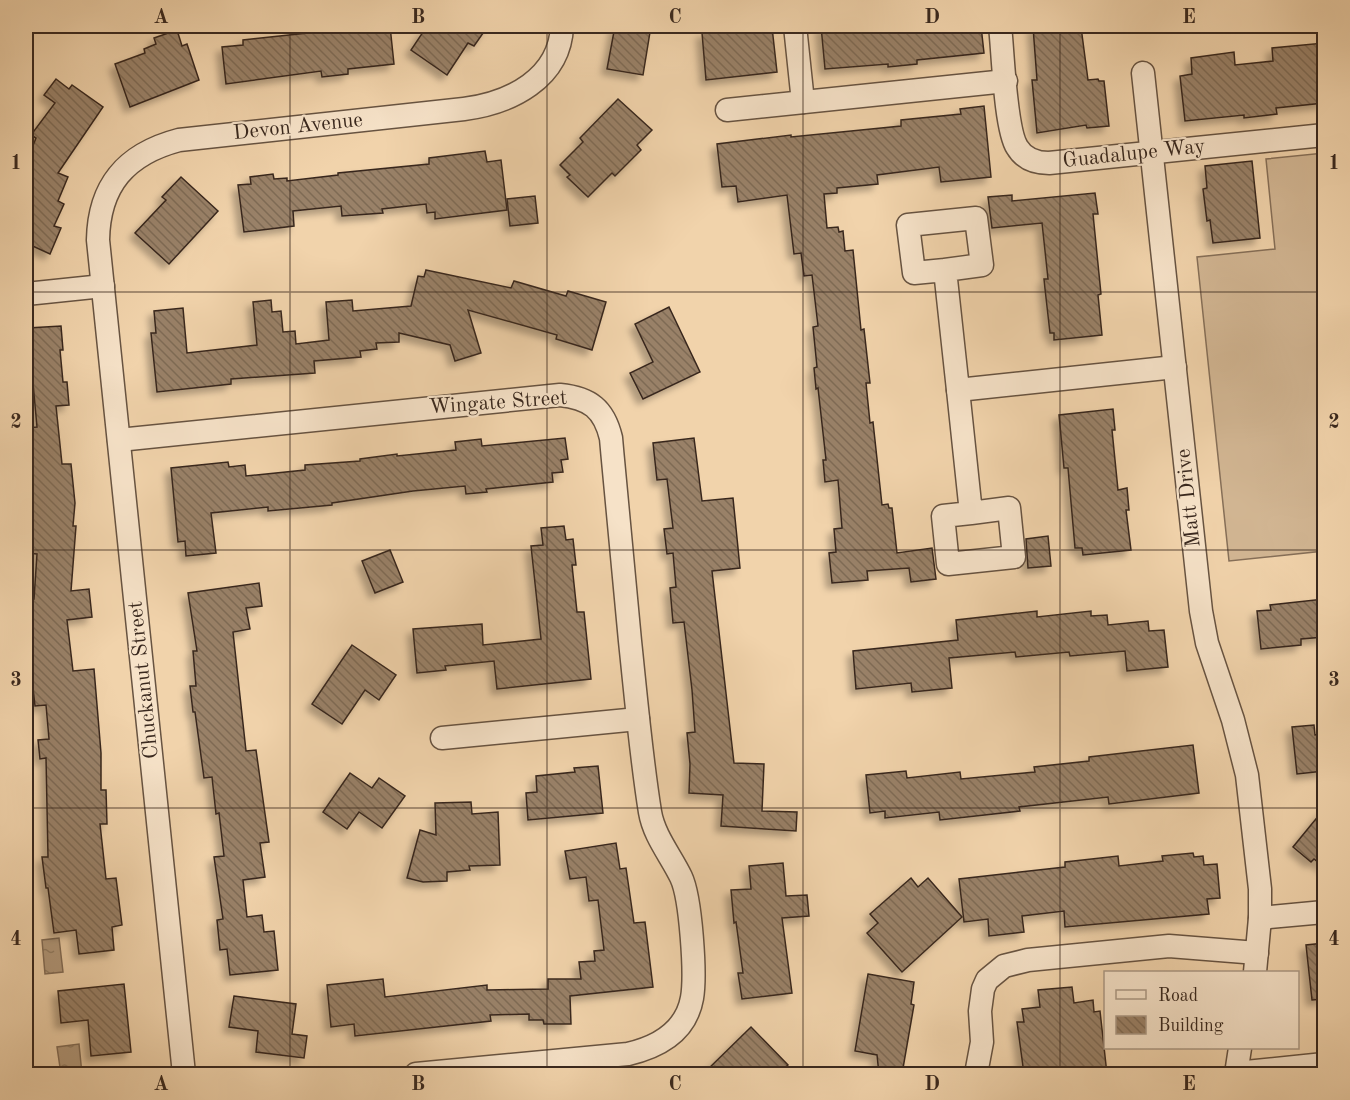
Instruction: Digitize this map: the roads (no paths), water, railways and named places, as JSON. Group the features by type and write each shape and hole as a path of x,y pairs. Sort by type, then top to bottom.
{"street":[{"name":"Devon Avenue","path":"103,286 98,240 98,222 102,207 124,167 141,154 158,145 179,140 488,106 526,89 538,78 547,67 559,44 562,26"},
{"path":"795,26 803,102"},
{"name":"Guadalupe Way","path":"1000,26 1013,138 1020,152 1033,161 1049,163 1324,135"},
{"name":"Matt Drive","path":"1143,73 1201,611 1207,643 1233,720 1247,775 1259,872 1260,918 1256,963"},
{"path":"727,110 1006,81"},
{"path":"945,270 971,513"},
{"path":"26,294 103,286"},
{"name":"Chuckanut Street","path":"103,286 184,1074"},
{"path":"958,390 1175,367"},
{"name":"Wingate Street","path":"120,440 560,394 575,396 588,402 606,421 611,438 638,718 653,824 682,878 687,897 694,974 691,1002 679,1028 658,1045 628,1054 416,1074"},
{"path":"442,738 638,718"},
{"path":"1260,918 1324,912"},
{"path":"976,1074 982,1042 980,1011 983,989 987,980 1004,966 1028,960 1169,946 1256,963"},
{"path":"1240,1049 1236,1074 1324,1064"}],"water":[{"path":"59,938 63,972 45,974 42,940"},
{"path":"79,1044 82,1074 61,1074 57,1047"}]}
